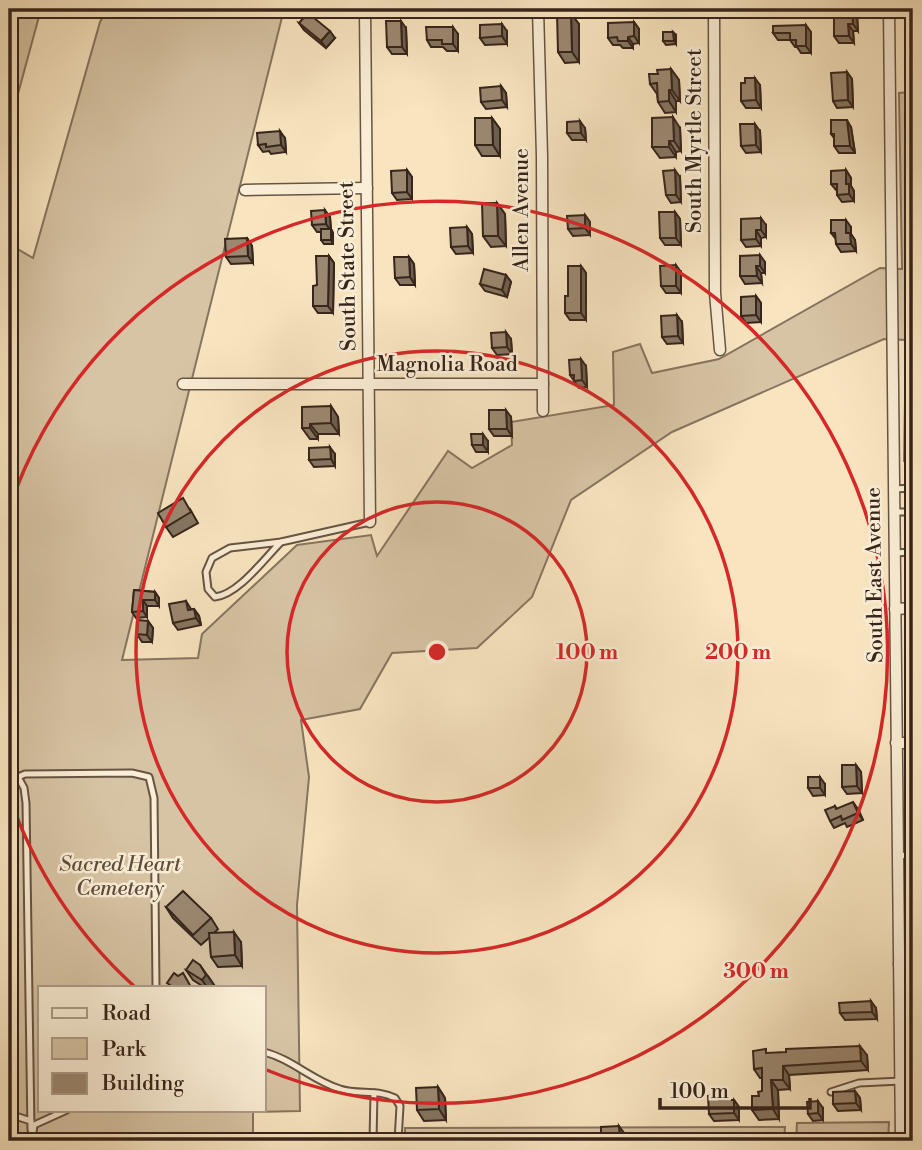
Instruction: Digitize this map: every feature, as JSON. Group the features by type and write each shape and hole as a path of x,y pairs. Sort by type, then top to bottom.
{"street":[{"name":"South State Street","path":"365,9 370,522"},
{"name":"Allen Avenue","path":"538,9 542,156 543,411"},
{"name":"South Myrtle Street","path":"714,9 715,274 720,350"},
{"name":"South East Avenue","path":"889,9 901,1141"},
{"path":"245,190 366,188"},
{"name":"Magnolia Road","path":"183,384 543,384"},
{"path":"895,609 913,608"},
{"path":"896,743 913,743"},
{"path":"899,964 913,964"}],"lane":[{"path":"894,489 913,488"},
{"path":"894,512 913,512"},
{"path":"281,542 238,587 223,596 215,597 208,589 206,572 212,558 230,548 281,542 370,522"},
{"path":"894,553 913,552"},
{"path":"18,778 25,774 132,773 149,777 154,798 156,986"},
{"path":"9,775 18,778 24,788 26,803 32,1141"},
{"path":"897,853 913,859"},
{"path":"266,1053 283,1057 341,1090 390,1096 398,1101 398,1141"},
{"path":"831,1092 859,1083 901,1080"},
{"path":"373,1141 374,1093"},
{"path":"31,1130 38,1122 62,1112"},
{"path":"9,1114 31,1121"}],"green space":[{"path":"9,9 41,9 9,127"},
{"name":"Sacred Heart Cemetery","path":"107,9 284,9 122,660 198,658 202,634 297,545 371,535 377,556 448,451 472,468 512,445 511,422 614,405 613,352 640,344 652,373 719,359 880,268 902,269 899,93 912,92 913,27 913,461 904,461 906,340 884,339 672,432 571,500 532,597 477,648 392,653 360,709 301,720 309,777 297,905 300,1111 266,1112 266,986 38,986 38,1112 253,1112 253,1141 9,1141 9,244 33,258 100,22"},
{"path":"907,866 913,866 913,956 907,949"},
{"path":"889,1122 888,1141 796,1141 797,1123"},
{"path":"785,1127 784,1141 405,1141 405,1128"}],"building":[{"path":"840,9 852,9 853,24 848,24 849,36 834,36 834,17 841,17"},
{"path":"308,13 330,31 321,41 299,23"},
{"path":"557,14 571,14 572,52 558,52"},
{"path":"386,21 401,21 402,47 387,47"},
{"path":"634,22 634,36 628,37 628,41 618,41 617,37 608,38 608,23"},
{"path":"502,24 502,36 480,38 480,25"},
{"path":"806,25 806,46 796,46 796,40 790,40 790,33 773,33 773,26"},
{"path":"426,27 453,27 453,44 442,44 442,40 427,40"},
{"path":"663,32 673,32 674,41 663,41"},
{"path":"671,69 672,90 669,90 669,101 658,102 657,83 650,84 649,74 658,74 657,70"},
{"path":"847,72 848,100 833,101 831,73"},
{"path":"745,78 755,78 756,100 741,101 741,83 745,83"},
{"path":"501,86 502,100 481,102 480,88"},
{"path":"673,117 674,141 669,141 669,147 652,147 652,118"},
{"path":"475,118 492,118 493,145 475,145"},
{"path":"831,120 847,120 850,146 834,146"},
{"path":"580,121 581,133 567,133 567,122"},
{"path":"740,124 755,124 756,145 741,146"},
{"path":"280,131 281,145 258,145 257,133"},
{"path":"407,170 407,192 392,193 391,171"},
{"path":"675,170 676,195 666,195 663,171"},
{"path":"846,170 849,194 837,195 837,184 831,184 831,171"},
{"path":"482,203 497,203 498,236 483,236"},
{"path":"325,210 326,224 312,225 311,211"},
{"path":"659,212 675,212 676,238 660,238"},
{"path":"585,215 585,228 568,229 567,216"},
{"path":"761,218 761,230 756,230 756,239 741,240 741,219"},
{"path":"831,220 846,220 846,233 850,233 851,244 836,244 835,233 831,233"},
{"path":"467,227 468,246 451,247 450,228"},
{"path":"321,229 331,229 331,240 321,240"},
{"path":"247,238 248,256 226,257 225,239"},
{"path":"760,255 760,266 756,266 757,276 740,276 740,256"},
{"path":"316,256 329,256 328,306 313,306 313,286 317,285"},
{"path":"394,257 409,257 410,277 395,278"},
{"path":"676,265 676,286 661,286 660,266"},
{"path":"568,266 581,266 581,313 565,313"},
{"path":"484,269 506,275 502,290 480,284"},
{"path":"756,296 756,315 741,316 741,297"},
{"path":"677,315 678,336 662,337 661,316"},
{"path":"506,332 507,347 492,348 491,333"},
{"path":"581,359 582,380 574,381 574,375 570,375 569,360"},
{"path":"331,406 331,423 310,424 310,428 302,428 302,407"},
{"path":"489,410 506,410 507,429 489,429"},
{"path":"471,434 483,434 483,445 472,445"},
{"path":"330,447 331,459 309,460 309,448"},
{"path":"183,498 191,512 166,527 158,513"},
{"path":"134,590 155,592 155,600 143,600 143,611 132,612"},
{"path":"186,601 188,610 194,609 196,618 173,623 169,604"},
{"path":"138,620 148,621 147,635 137,634"},
{"path":"842,765 856,765 857,786 842,787"},
{"path":"808,777 820,777 820,788 808,788"},
{"path":"853,802 858,813 842,820 841,816 830,821 825,810"},
{"path":"183,891 211,918 193,935 166,907"},
{"path":"234,932 235,955 211,957 209,933"},
{"path":"193,960 206,975 202,980 186,970"},
{"path":"174,973 178,976 183,973 190,986 172,986 167,983"},
{"path":"871,1001 872,1012 840,1013 839,1003"},
{"path":"860,1046 861,1061 783,1066 783,1080 771,1080 773,1109 752,1110 752,1096 759,1096 758,1092 762,1091 762,1068 754,1069 753,1051 766,1049 766,1053 786,1052 786,1049"},
{"path":"438,1087 439,1109 417,1110 416,1088"},
{"path":"855,1091 856,1103 833,1104 833,1092"},
{"path":"719,1095 719,1100 734,1100 734,1113 709,1114 708,1096"},
{"path":"818,1101 818,1113 808,1114 807,1102"},
{"path":"619,1126 620,1141 601,1141 601,1127"}]}
